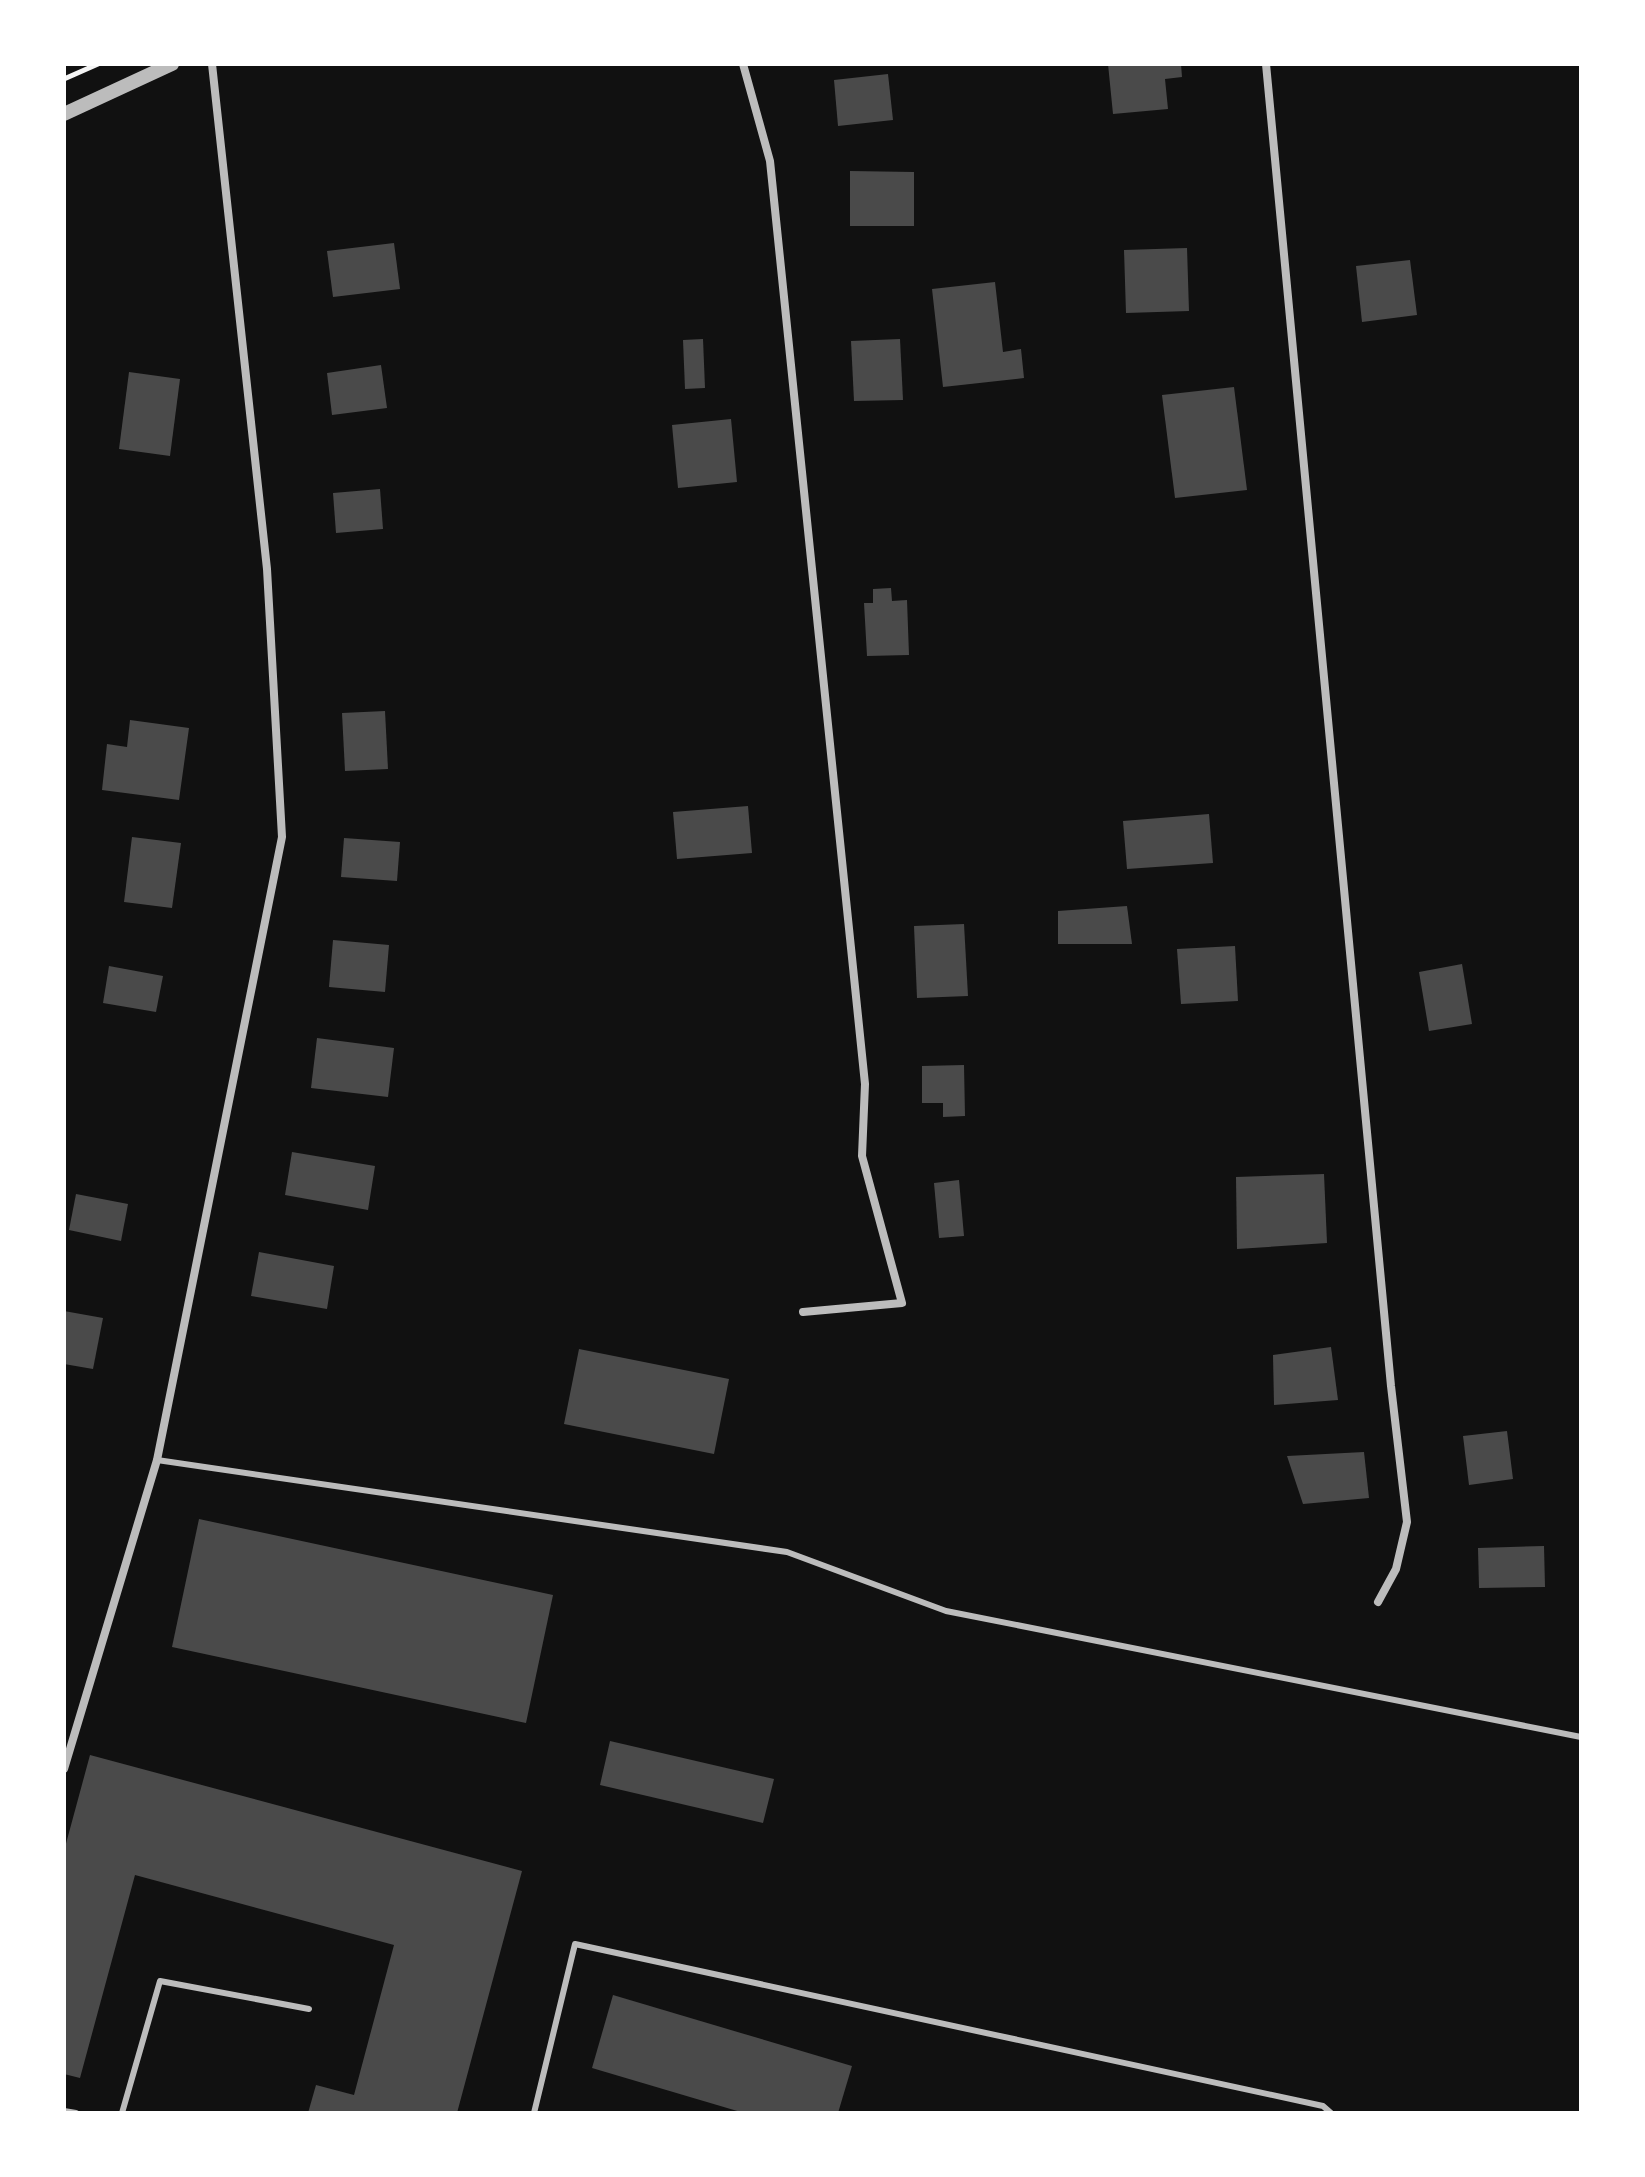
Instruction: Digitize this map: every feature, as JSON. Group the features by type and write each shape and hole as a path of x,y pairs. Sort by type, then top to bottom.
{"street":[{"path":"64,114 172,64"},
{"path":"64,1769 157,1460 282,837 267,569 212,64"},
{"path":"743,64 770,161 865,1084 862,1156 902,1303 803,1312"},
{"path":"1266,64 1389,1370 1407,1522 1396,1569 1378,1602"}],"lane":[{"path":"157,1460 787,1552 946,1611 1581,1737"},
{"path":"534,2113 575,1944 1323,2106 1331,2113"},
{"path":"122,2113 160,1981 309,2009"},
{"path":"64,2111 76,2113"}],"path":[{"path":"64,79 98,64"}],"building":[{"path":"1108,64 1181,64 1182,77 1165,79 1168,109 1113,114"},
{"path":"888,74 893,120 838,126 834,80"},
{"path":"850,171 914,172 914,226 850,226"},
{"path":"394,243 400,289 333,297 327,251"},
{"path":"1187,248 1189,311 1126,313 1124,250"},
{"path":"1410,260 1417,315 1362,322 1356,266"},
{"path":"995,282 1003,352 1021,349 1024,378 943,387 932,289"},
{"path":"703,339 705,388 685,389 683,340"},
{"path":"900,339 903,400 854,401 851,341"},
{"path":"381,365 387,408 332,415 327,373"},
{"path":"129,372 180,379 170,456 119,449"},
{"path":"1234,387 1247,490 1175,498 1162,395"},
{"path":"731,419 737,482 678,488 672,425"},
{"path":"380,489 383,529 336,533 333,493"},
{"path":"891,588 892,601 907,600 909,655 867,656 864,603 873,603 873,589"},
{"path":"385,711 388,769 345,771 342,713"},
{"path":"130,720 189,728 179,800 102,790 107,744 127,747"},
{"path":"748,806 752,853 677,859 673,812"},
{"path":"1209,814 1213,863 1127,869 1123,821"},
{"path":"132,837 181,843 172,908 124,902"},
{"path":"344,838 400,842 397,881 341,877"},
{"path":"1127,906 1132,944 1058,944 1058,911"},
{"path":"964,924 968,996 917,998 914,926"},
{"path":"333,940 389,945 385,992 329,987"},
{"path":"1235,946 1238,1001 1181,1004 1177,949"},
{"path":"1462,964 1472,1024 1429,1031 1419,972"},
{"path":"109,966 163,976 156,1012 103,1003"},
{"path":"317,1038 394,1048 388,1097 311,1088"},
{"path":"964,1065 965,1116 943,1117 943,1103 922,1103 922,1066"},
{"path":"292,1152 375,1166 368,1210 285,1195"},
{"path":"1324,1174 1327,1243 1237,1249 1236,1177"},
{"path":"959,1180 964,1236 939,1238 934,1183"},
{"path":"76,1194 128,1204 121,1241 69,1230"},
{"path":"259,1252 334,1266 327,1309 251,1296"},
{"path":"64,1311 103,1318 93,1369 64,1364"},
{"path":"1331,1347 1338,1400 1274,1405 1273,1355"},
{"path":"579,1349 729,1379 714,1454 564,1424"},
{"path":"1507,1431 1513,1479 1469,1485 1463,1436"},
{"path":"1364,1452 1369,1498 1303,1504 1287,1456"},
{"path":"199,1519 553,1595 526,1723 172,1647"},
{"path":"1544,1546 1545,1587 1479,1588 1478,1548"},
{"path":"610,1741 774,1779 763,1823 600,1785"},
{"path":"90,1755 522,1871 457,2113 308,2113 316,2085 354,2095 394,1945 135,1875 80,2078 64,2074 64,1851"},
{"path":"613,1995 852,2066 838,2113 744,2113 592,2068"}]}
